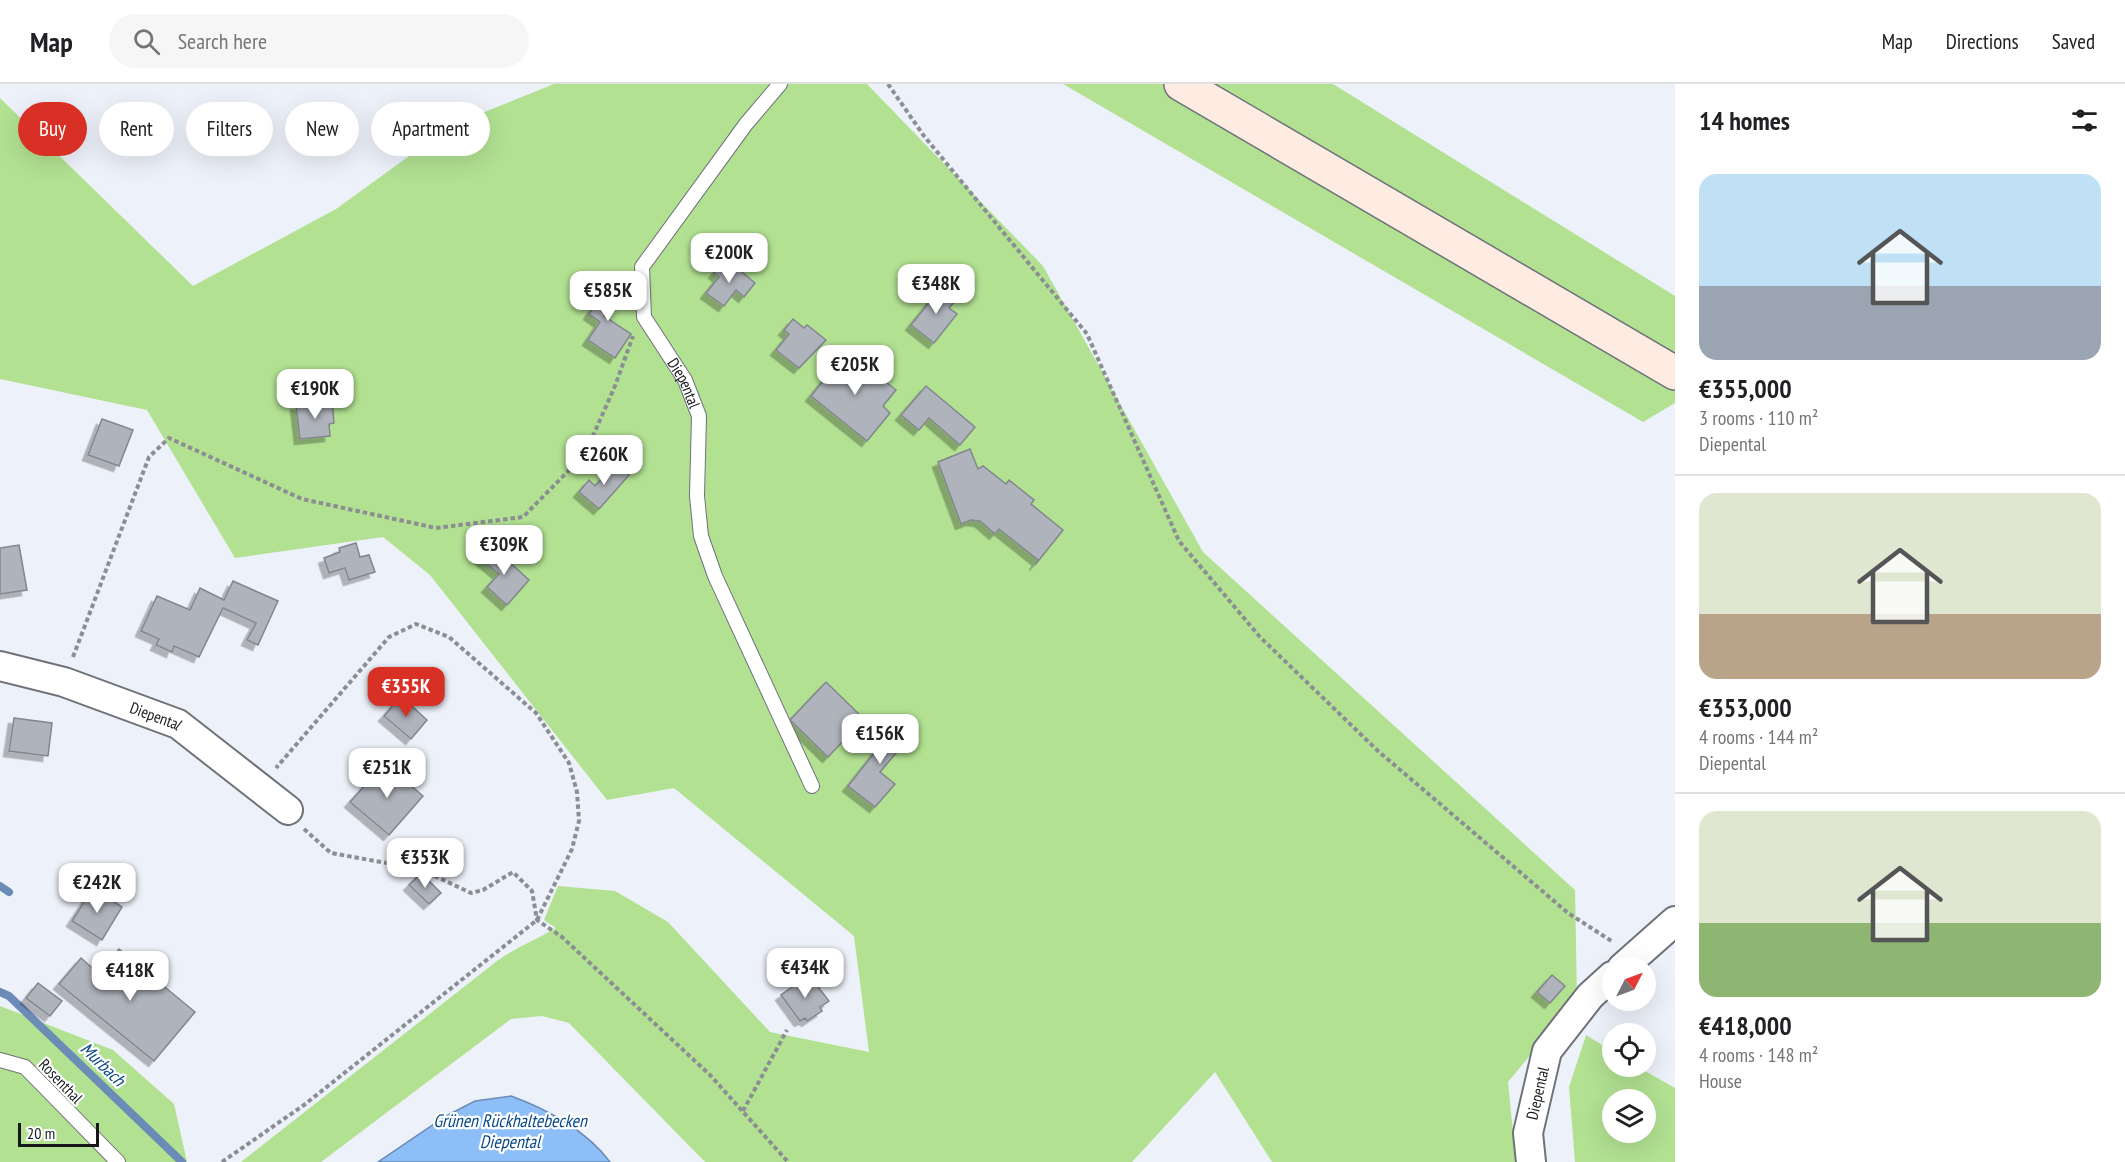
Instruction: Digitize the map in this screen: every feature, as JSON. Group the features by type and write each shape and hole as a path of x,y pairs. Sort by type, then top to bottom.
{"main road":[{"path":"1181,84 1675,373"}],"street":[{"name":"Diepental","path":"0,666 64,682 178,724 288,810"},
{"path":"1635,957 1675,921"},
{"name":"Diepental","path":"1531,1162 1528,1133 1547,1052 1590,996 1602,985"}],"lane":[{"path":"644,317 642,267 746,124 780,84"},
{"name":"Diepental","path":"644,317 685,380 699,416 697,496 701,536 715,576 812,786"},
{"name":"Rosenthal","path":"0,1060 25,1067 118,1162"}],"path":[{"path":"888,84 924,136 1087,334 1179,542 1260,637 1378,751 1623,957"},
{"path":"64,682 149,457 169,438 302,499 436,528 523,517 585,454 615,386 637,327 644,317"},
{"path":"222,1162 304,1105 537,920 572,849 579,821 577,792 569,763 536,713 449,637 416,624 389,636 260,786"},
{"path":"288,810 311,838 331,853 420,869 471,893 483,890 513,872 532,891 537,920 562,937 675,1043 743,1111 788,1162"},
{"path":"743,1111 787,1030"}],"green space":[{"path":"554,84 867,84 1043,266 1203,552 1575,890 1577,999 1508,1082 1516,1162 1272,1162 1215,1072 1132,1162 705,1162 569,1023 542,1016 511,1019 321,1162 241,1162 497,961 556,928 544,920 558,886 615,891 668,922 770,1032 869,1052 854,936 674,788 607,800 430,575 383,537 235,558 147,410 0,379 0,98 18,116 18,156 60,156 193,286 336,209 409,156 490,156 490,110"},
{"path":"1063,84 1333,84 1675,296 1675,403 1643,422"},
{"path":"0,1006 113,1050 174,1104 187,1162 0,1162"},
{"path":"1586,1035 1602,1045 1602,1077 1656,1077 1675,1088 1675,1162 1575,1162 1569,1087"}],"water":[{"name":"Grünen Rückhaltebecken Diepental","path":"511,1096 538,1107 565,1122 590,1140 610,1162 378,1162 446,1116 475,1101"}],"building":[{"path":"723,262 734,271 736,267 755,283 744,297 736,290 724,306 706,293 719,277 714,273"},
{"path":"614,277 625,284 604,316 631,334 615,358 588,340 600,322 589,314"},
{"path":"942,286 957,299 949,308 957,314 934,343 911,325"},
{"path":"793,319 804,328 807,325 826,340 799,368 776,350 789,334 784,330"},
{"path":"847,351 896,390 883,406 890,413 867,441 811,396"},
{"path":"926,386 975,427 960,445 929,418 919,430 901,415"},
{"path":"332,401 334,423 329,424 330,436 300,439 296,405"},
{"path":"102,419 133,430 119,466 88,455"},
{"path":"970,449 978,469 983,466 1006,484 1009,480 1034,500 1031,504 1063,530 1035,565 1038,560 999,529 995,534 980,521 971,520 961,524 938,462"},
{"path":"616,463 629,475 599,509 579,492 589,480 595,486"},
{"path":"356,543 360,557 369,555 375,572 349,580 345,568 329,573 324,558 340,552 339,548"},
{"path":"19,545 27,590 0,594 0,548"},
{"path":"491,545 529,580 507,605 487,587 499,574 480,558"},
{"path":"233,581 278,601 258,645 247,640 256,623 223,608 199,657 174,646 172,652 156,645 159,639 141,631 157,596 190,610 200,588 224,600"},
{"path":"826,682 864,719 828,757 790,720"},
{"path":"401,696 427,720 411,739 384,716"},
{"path":"889,715 912,734 880,772 895,784 875,807 848,786 891,732 881,724"},
{"path":"14,718 52,723 48,756 9,751"},
{"path":"385,763 423,796 389,835 350,802"},
{"path":"421,873 441,893 429,904 409,885"},
{"path":"93,888 122,907 102,940 72,921"},
{"path":"119,949 195,1012 154,1061 59,984 81,958 99,974"},
{"path":"809,975 829,1001 820,1007 822,1011 807,1021 805,1018 800,1021 781,995"},
{"path":"1552,975 1565,986 1550,1003 1537,992"},
{"path":"38,983 62,1001 50,1016 26,998"}],"waterway":[{"path":"0,886 9,892"},
{"name":"Murbach","path":"0,992 9,996 182,1162"}]}
